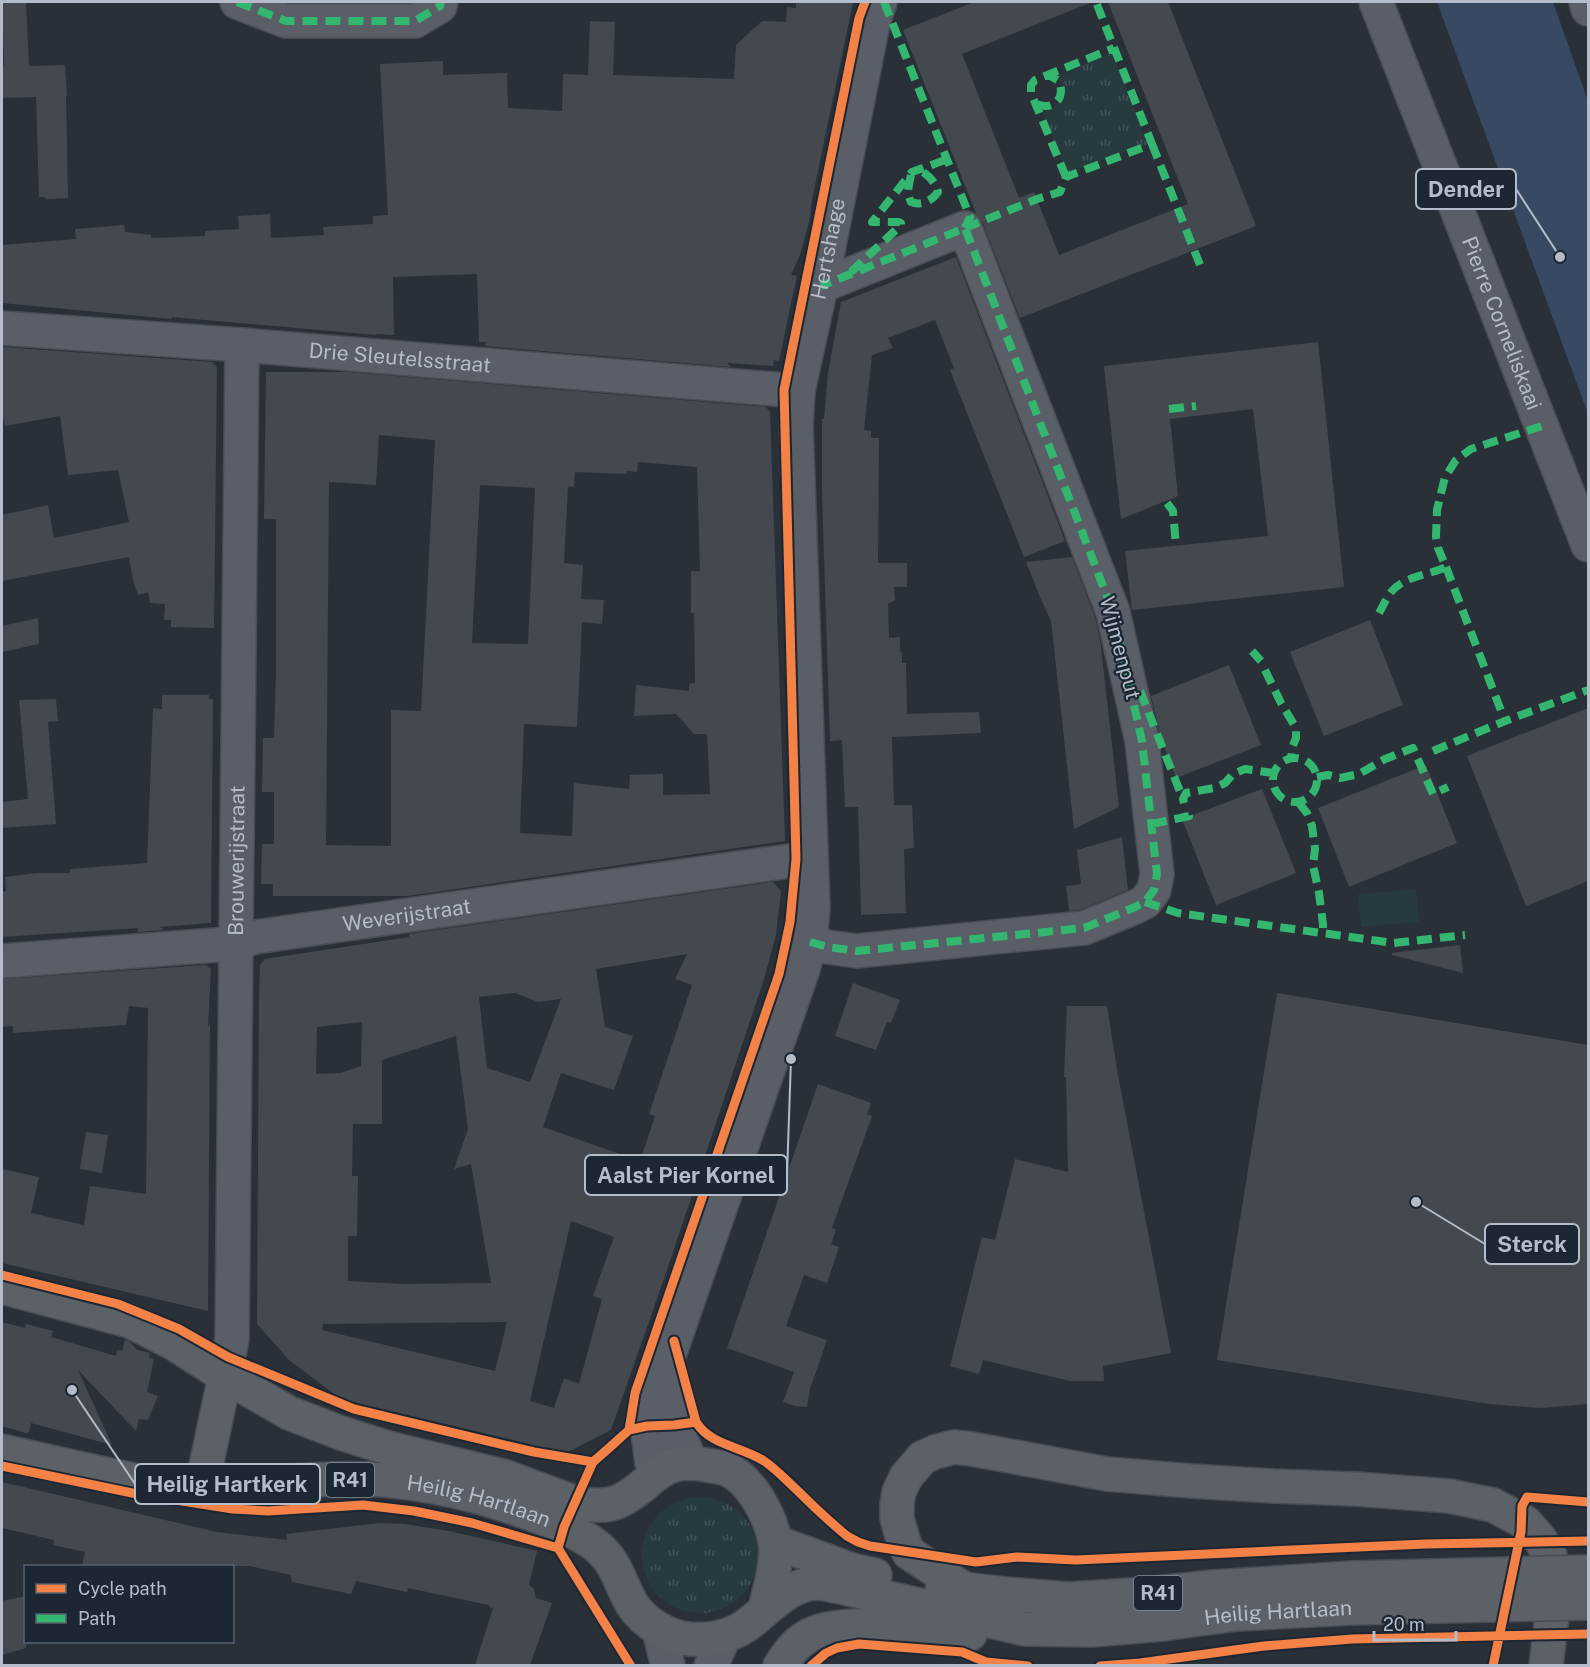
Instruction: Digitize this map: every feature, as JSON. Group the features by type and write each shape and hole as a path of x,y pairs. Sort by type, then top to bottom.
{"main road":[{"name":"Heilig Hartlaan","path":"2,1287 130,1321 175,1344 288,1413 341,1433 388,1448 502,1476 576,1503 611,1505 631,1496 657,1473 673,1466 691,1462 726,1469 746,1483 764,1508 775,1542 774,1575 765,1609"},
{"path":"202,1485 225,1376"},
{"path":"964,1589 909,1553 897,1518 899,1492 912,1469 922,1458 954,1447 1107,1474 1449,1496 1493,1505 1522,1520 1540,1539 1550,1556 1555,1591 1545,1665"},
{"name":"Heilig Hartlaan","path":"2,1451 151,1484 202,1485 384,1480 479,1497 564,1527 594,1544 611,1560 629,1599 642,1616 659,1630 680,1637 702,1640 717,1651 765,1609 793,1589 816,1583 1025,1629 1091,1630 1163,1624 1237,1614 1352,1593 1588,1572"},
{"name":"Heilig Hartlaan","path":"775,1542 852,1570 953,1593 964,1589 1069,1599 1213,1587 1588,1604"},
{"path":"780,1665 790,1651 807,1637 836,1627 870,1625 993,1636 1025,1629"}],"street":[{"path":"237,2 286,21 415,21 440,6 441,2"},
{"name":"Hertshage","path":"657,1473 652,1462 647,1426 650,1399 662,1378 774,1057 810,942 813,908 796,425 798,391 879,2"},
{"name":"Pierre Corneliskaai","path":"1376,2 1588,544"},
{"path":"1586,2 1588,9"},
{"name":"Wijmenput","path":"810,942 857,951 1084,928 1135,908 1145,902 1156,885 1156,864 1142,741 1113,612 965,228 821,286"},
{"name":"Drie Sleutelsstraat","path":"2,328 242,345 798,391"},
{"name":"Brouwerijstraat","path":"225,1376 232,1339 242,345"},
{"name":"Weverijstraat","path":"2,961 236,943 255,937 796,858 810,858"},
{"path":"662,1378 674,1425 691,1462"},
{"path":"659,1630 668,1665"}],"green space":[{"path":"260,2 423,2 343,13"},
{"path":"1112,53 1148,144 1067,173 1042,110 1053,108 1062,99 1063,86 1055,76"},
{"path":"1416,889 1419,922 1361,927 1358,894"},
{"path":"700,1497 722,1502 741,1514 753,1533 758,1555 753,1577 741,1596 722,1608 700,1613 678,1608 659,1596 647,1577 642,1555 647,1533 659,1514 678,1502"}],"water":[{"path":"1437,2 1553,2 1588,101 1588,414"}],"building":[{"path":"2,2 26,2 29,66 65,65 68,198 39,197 36,97 2,98 2,65 4,65"},
{"path":"796,2 853,2 809,222 800,255 791,275 797,276 779,361 774,360 773,366 727,363 731,367 485,346 486,342 479,342 477,274 393,277 394,335 171,317 172,319 2,303 2,245 76,239 75,229 124,225 125,232 151,235 151,238 205,236 205,231 239,229 238,216 270,214 271,238 324,235 323,227 373,224 373,216 388,215 380,64 443,61 443,75 507,73 508,108 562,111 563,74 588,75 590,21 615,22 613,75 734,79 736,45 762,21 786,22 787,7 796,8"},
{"path":"974,2 1090,2 962,54 1019,198 1034,192 1059,255 1188,204 1108,2 1168,2 1256,226 1020,318 903,30"},
{"path":"956,257 1065,541 1024,557 950,370 954,368 935,320 888,338 893,348 872,355 864,430 871,431 871,438 879,438 878,563 907,563 907,587 894,587 895,600 888,604 889,638 900,637 902,663 906,663 907,714 979,712 981,733 892,737 894,805 912,805 914,848 904,849 906,913 861,915 858,807 845,807 842,740 830,741 822,493 822,419 824,419 828,373 841,302"},
{"path":"1318,342 1344,587 1132,610 1125,551 1268,536 1253,409 1170,419 1178,496 1121,519 1104,366"},
{"path":"2,347 212,362 217,367 214,628 171,627 171,620 164,620 165,604 150,603 148,592 138,595 129,557 2,581 2,515 48,505 54,538 129,522 118,470 68,475 60,416 5,426 2,415"},
{"path":"266,372 347,372 766,407 770,412 785,841 407,896 273,896 273,884 261,884 262,844 274,844 274,792 262,792 263,738 274,738 276,519 264,519","holes":["379,435 435,440 421,711 391,710 391,846 326,845 329,482 376,485","638,462 697,467 700,571 691,571 695,683 689,684 689,691 636,685 634,716 676,714 694,734 707,734 710,794 663,795 663,774 630,775 629,789 574,783 572,836 520,833 524,724 577,727 582,622 602,624 604,600 581,599 583,565 564,563 568,486 574,487 575,472 626,474 627,471 637,472","480,485 535,488 528,644 472,643"]},
{"path":"1072,557 1095,617 1100,639 1119,807 1074,829 1051,621 1026,562"},
{"path":"38,618 39,644 2,652 2,626"},
{"path":"1370,620 1403,705 1324,736 1290,652"},
{"path":"1229,665 1261,745 1176,778 1161,739 1151,696"},
{"path":"162,695 209,695 209,699 213,699 211,923 160,927 164,930 138,932 138,928 2,937 2,892 6,891 5,877 37,873 70,873 70,869 147,863 153,708 162,709"},
{"path":"56,699 58,721 48,722 56,824 2,828 2,802 28,799 19,700"},
{"path":"1588,708 1588,881 1526,906 1467,756"},
{"path":"1426,765 1457,843 1349,887 1318,808"},
{"path":"1262,789 1296,873 1216,905 1182,819"},
{"path":"1122,837 1128,890 1079,910 1069,911 1066,886 1081,884 1077,850"},
{"path":"773,882 781,891 776,935 764,979 611,1430 566,1453 341,1399 289,1360 257,1324 260,965 265,959 409,937 409,934","holes":["687,954 675,979 692,985 649,1114 655,1116 640,1161 543,1127 561,1073 614,1090 633,1036 605,1027 596,969","515,993 538,1002 561,999 530,1082 487,1068 479,997","362,1022 361,1066 341,1073 316,1074 317,1027","456,1036 468,1129 454,1169 471,1164 491,1283 403,1284 348,1281 348,1236 357,1236 358,1176 352,1176 353,1124 382,1124 382,1060","571,1221 614,1237 593,1296 602,1299 579,1384 564,1378 554,1408 530,1401","507,1322 495,1371 322,1330 323,1324"]},
{"path":"1460,945 1463,973 1392,955 1392,953"},
{"path":"206,965 211,969 208,1027 210,1023 208,1311 2,1263 2,1169 39,1177 31,1213 84,1225 90,1186 146,1194 148,1008 129,1006 126,1025 13,1033 13,1026 2,1027 2,979"},
{"path":"853,983 900,1000 891,1023 887,1022 876,1050 835,1036"},
{"path":"1277,993 1588,1045 1588,1404 1540,1408 1489,1404 1217,1360"},
{"path":"1067,1006 1107,1006 1171,1353 1103,1366 1104,1381 1070,1381 983,1360 979,1374 950,1366 982,1237 995,1240 1015,1159 1068,1172 1066,1077 1064,1077"},
{"path":"818,1084 871,1103 867,1114 872,1116 832,1228 836,1230 831,1244 839,1247 827,1283 804,1275 786,1326 827,1340 810,1389 807,1407 783,1402 794,1372 727,1348"},
{"path":"86,1132 108,1135 102,1173 80,1169"},
{"path":"2,1322 25,1328 26,1324 53,1331 51,1337 116,1356 117,1350 122,1351 125,1339 137,1350 150,1353 149,1358 154,1359 147,1392 158,1396 148,1420 139,1419 136,1431 78,1370 112,1445 31,1423 29,1432 26,1433 2,1426"},
{"path":"2,1482 217,1532 287,1540 286,1534 379,1523 405,1524 449,1531 537,1551 529,1585 534,1589 536,1598 552,1603 530,1665 475,1665 493,1608 489,1605 408,1588 407,1592 356,1581 351,1594 292,1582 291,1575 250,1566 82,1565 85,1552 53,1545 54,1540 2,1528"},
{"path":"24,1596 24,1643 26,1643 26,1648 2,1655 2,1601"}],"marked path":[{"path":"237,2 286,21 415,21 440,6 441,2"},
{"path":"884,2 970,217 965,228"},
{"path":"965,228 1060,192 1066,177 1152,144 1096,2"},
{"path":"1066,177 1031,93 1031,85 1035,80 1114,48"},
{"path":"1036,104 1053,105 1059,98 1061,93 1059,81 1049,75"},
{"path":"1152,144 1202,270"},
{"path":"851,272 901,225 899,222 872,222 912,172 948,159"},
{"path":"911,175 908,192 911,202 922,203 929,200 938,192 931,179 920,170"},
{"path":"810,942 857,951 1084,928 1145,902 1154,890 1157,874 1142,741 1113,612 965,228 821,286"},
{"path":"1169,409 1196,406"},
{"path":"1379,613 1390,593 1397,586 1410,579 1446,567 1436,537 1437,510 1445,477 1456,460 1471,449 1542,426"},
{"path":"1167,503 1173,511 1176,546"},
{"path":"1446,567 1505,721"},
{"path":"1252,651 1261,661"},
{"path":"1265,670 1296,728 1291,758"},
{"path":"1433,751 1588,690"},
{"path":"1140,691 1183,799"},
{"path":"1317,777 1328,775 1340,778 1359,774 1385,759 1413,748 1433,794 1448,787"},
{"path":"1295,758 1304,759 1311,764 1316,771 1317,780 1316,789 1311,796 1304,801 1295,802 1286,801 1279,796 1274,789 1273,780 1274,771 1279,764 1286,759 1295,758"},
{"path":"1184,803 1186,793 1214,788 1225,783 1233,774 1245,769 1273,773"},
{"path":"1299,803 1307,813 1312,826 1315,849 1313,865 1319,893 1323,934"},
{"path":"1152,824 1189,816 1187,811"},
{"path":"1145,902 1178,913 1394,943 1465,935"}],"cycle path":[{"path":"629,1430 635,1393 779,974 790,922 796,859 784,390 859,18 865,2"},
{"path":"2,1275 118,1304 179,1329 228,1357 354,1409 534,1452 593,1462"},
{"path":"674,1341 696,1422 702,1430 718,1441 764,1461 847,1536 870,1546 976,1562 1017,1557 1076,1560 1425,1544 1588,1541"},
{"path":"631,1666 558,1548 564,1527 593,1462 629,1430 647,1426 696,1422"},
{"path":"2,1466 137,1494 233,1509 268,1511 363,1505 414,1511 472,1523 558,1548"},
{"path":"1493,1666 1521,1532 1522,1506 1527,1497 1588,1502"},
{"path":"1100,1666 1140,1663 1264,1646 1352,1639 1588,1634"},
{"path":"811,1666 826,1653 837,1648 859,1644 962,1652 986,1662 1028,1666"}],"place":[{"name":"Dender","path":"1560,257"},
{"name":"Aalst Pier Kornel","path":"791,1059"},
{"name":"Sterck","path":"1416,1202"},
{"name":"Heilig Hartkerk","path":"72,1390"}]}
